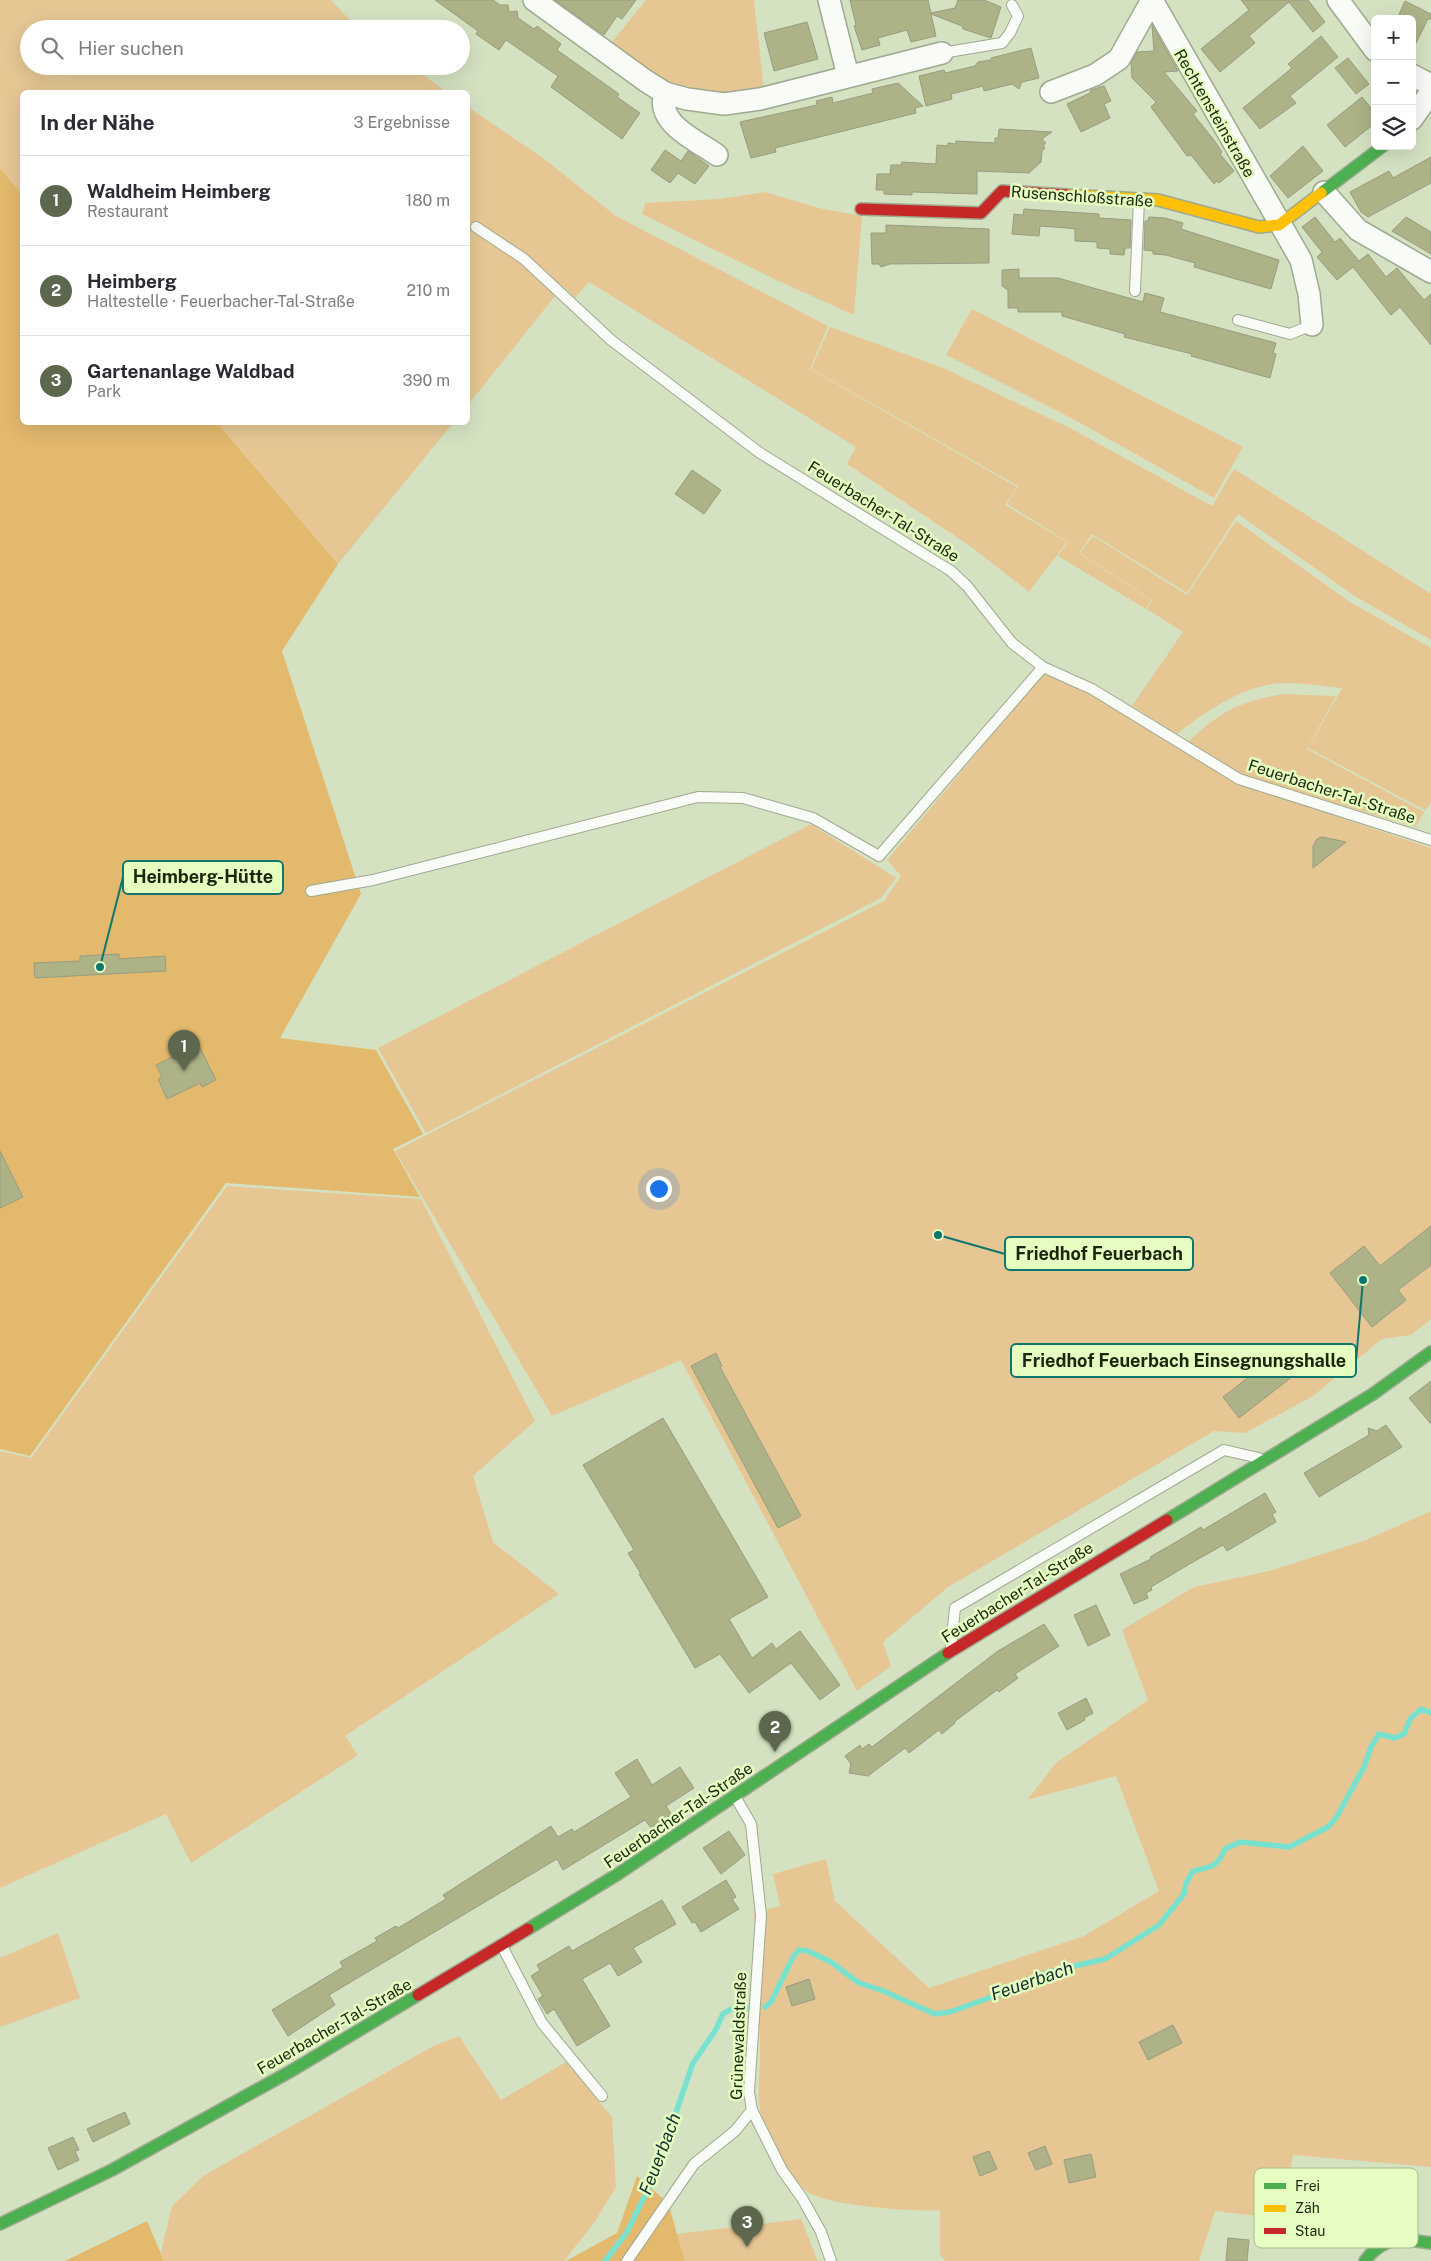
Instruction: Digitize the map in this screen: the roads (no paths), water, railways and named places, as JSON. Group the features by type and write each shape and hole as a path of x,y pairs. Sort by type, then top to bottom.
{"main road":[{"path":"1279,224 1378,150"},
{"name":"Rusenschloßstraße","path":"861,209 981,212 1002,191 1158,200 1259,227 1279,224"},
{"name":"Feuerbacher-Tal-Straße","path":"0,2224 51,2205 291,2071 502,1946 618,1874 950,1652 1373,1394 1431,1352"},
{"path":"1418,2241 1431,2243"},
{"path":"1365,2261 1376,2248"}],"street":[{"path":"534,0 646,81 665,92 687,99 724,104 760,99 942,53"},
{"path":"829,0 848,76"},
{"name":"Rechtensteinstraße","path":"1051,92 1095,76 1119,59 1152,0"},
{"name":"Rechtensteinstraße","path":"1152,0 1279,224"},
{"path":"1338,0 1371,45"},
{"path":"1416,77 1431,85"},
{"path":"665,92 662,101 664,113 673,124 717,155"},
{"path":"1416,113 1431,92"},
{"path":"1324,192 1358,230 1431,272"},
{"path":"1279,224 1301,260 1309,294 1312,325"}],"lane":[{"path":"942,53 1002,43 1010,33 1018,16 1012,5"},
{"path":"1135,290 1139,199"},
{"name":"Feuerbacher-Tal-Straße","path":"476,226 524,260 611,340 736,436 760,453 951,571 967,586 1012,644 1043,667 1092,689 1239,778 1431,840"},
{"path":"1238,320 1290,334 1312,325"},
{"path":"312,891 373,880 698,797 743,798 813,818 879,856 1043,667"},
{"path":"950,1652 955,1608 1224,1450 1264,1460"},
{"name":"Grünewaldstraße","path":"735,1797 751,1824 761,1915 749,2092 752,2110 782,2170 802,2198 821,2232 831,2261"},
{"path":"502,1946 542,2023 602,2096"},
{"path":"627,2261 694,2164 735,2131 752,2110"}],"waterway":[{"name":"Feuerbach","path":"765,2007 771,2002 793,1957 799,1950 808,1951 831,1962 859,1983 881,1990 935,2014 950,2012 1008,1991 1048,1972 1105,1959 1159,1925 1184,1894 1186,1883 1193,1871 1216,1863 1225,1849 1240,1842 1289,1847 1328,1827 1336,1818 1364,1767 1371,1747 1379,1734 1395,1738 1404,1734 1410,1719 1421,1709 1431,1713"},
{"name":"Feuerbach","path":"605,2261 627,2232 653,2179 693,2063 715,2031 723,2014 731,2009 749,2008"}],"place":[{"name":"Heimberg-Hütte","path":"100,967"},
{"name":"Waldheim Heimberg","path":"184,1071"},
{"name":"Friedhof Feuerbach","path":"938,1235"},
{"name":"Friedhof Feuerbach Einsegnungshalle","path":"1363,1280"},
{"name":"Heimberg","path":"775,1752"},
{"name":"Gartenanlage Waldbad","path":"747,2247"}]}
